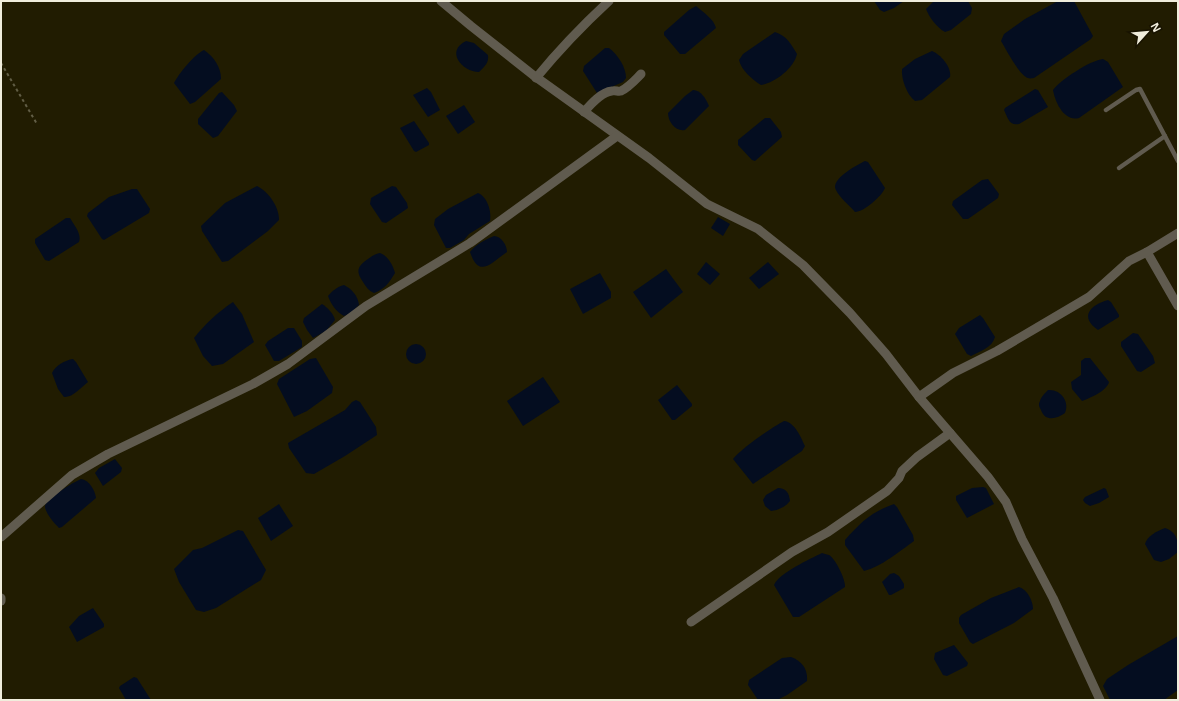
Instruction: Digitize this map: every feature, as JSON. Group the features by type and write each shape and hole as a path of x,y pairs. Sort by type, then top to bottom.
{"street":[{"path":"441,1 536,78 649,158 708,204 758,229 803,265 855,319 988,477 1006,502 1022,539 1054,598 1100,700"},
{"path":"536,78 588,21 609,1"},
{"path":"584,112 589,106 606,93 612,91 619,92 626,88 641,74"},
{"path":"1,537 72,475 108,454 253,384 288,364 366,306 470,243 616,136"},
{"path":"920,397 953,373 997,351 1089,297 1129,261 1178,233"},
{"path":"1147,252 1178,306"},
{"path":"691,622 780,560 828,532 887,491 899,478 902,470 950,433"}],"lane":[{"path":"1106,110 1136,90 1140,89 1178,161"},
{"path":"1119,168 1165,136"}],"path":[{"path":"1,63 37,124"}],"water":[{"path":"874,1 904,1 894,8 884,12 880,10"},
{"path":"934,1 968,1 972,8 971,14 951,30 945,32 934,22 926,9"},
{"path":"1058,1 1074,1 1093,36 1091,39 1034,78 1028,78 1024,76 1017,67 1001,41 1004,34 1025,19"},
{"path":"696,6 711,19 716,28 685,54 680,54 664,35 664,32 689,10"},
{"path":"775,32 786,38 797,54 792,64 783,74 766,84 761,85 751,78 740,64 739,60 743,54"},
{"path":"466,41 474,43 488,55 485,66 479,72 467,69 458,60 456,55 457,50 460,45"},
{"path":"605,48 609,48 618,58 625,70 626,78 623,82 597,93 583,71 584,66"},
{"path":"204,50 216,63 220,70 221,79 195,102 190,104 174,83 179,74 187,65"},
{"path":"932,51 945,61 949,69 950,77 922,100 915,101 909,95 905,86 902,77 902,69 915,59"},
{"path":"1103,59 1108,62 1123,87 1079,118 1069,117 1058,105 1053,90 1062,81 1076,71 1091,63"},
{"path":"427,88 431,92 440,110 428,117 413,95"},
{"path":"1035,89 1038,90 1048,107 1019,124 1011,123 1004,110 1005,108"},
{"path":"693,90 701,93 709,106 685,130 676,128 669,120 668,113"},
{"path":"222,92 234,105 237,111 218,136 213,138 198,124 198,119 219,93"},
{"path":"464,105 475,122 458,134 446,116"},
{"path":"765,118 770,118 781,132 782,137 755,161 752,160 738,145 738,140"},
{"path":"414,121 429,143 429,145 416,152 400,128"},
{"path":"865,161 868,162 885,188 872,203 855,212 840,196 835,186 840,177"},
{"path":"988,179 999,194 998,198 968,219 963,219 952,205 953,201 982,180"},
{"path":"257,186 266,192 272,200 279,215 279,220 268,231 228,261 222,262 202,231 201,226 225,203"},
{"path":"392,186 396,187 407,203 408,208 386,223 382,222 370,204 371,198"},
{"path":"132,189 137,189 150,209 149,213 104,240 102,239 87,216 88,213 109,197"},
{"path":"478,193 484,197 488,205 490,221 469,234 464,240 450,248 446,248 434,225 435,219 448,209"},
{"path":"718,217 730,224 723,236 711,228"},
{"path":"66,218 70,218 77,230 80,239 79,242 49,261 45,260 35,243 35,239"},
{"path":"497,236 503,241 507,252 491,264 481,267 477,265 470,252 478,244"},
{"path":"380,253 390,261 395,273 391,280 381,290 374,293 368,289 358,272 360,266 374,255"},
{"path":"706,262 720,274 710,285 697,274"},
{"path":"768,262 779,274 759,289 749,278"},
{"path":"666,269 683,292 651,318 633,292"},
{"path":"600,273 611,292 611,298 583,314 570,289"},
{"path":"344,285 354,293 359,305 351,313 344,316 334,308 328,296 335,289"},
{"path":"1108,300 1111,302 1119,317 1098,330 1089,321 1089,312 1096,305"},
{"path":"233,302 242,314 254,342 223,364 212,366 203,356 194,338 212,318"},
{"path":"322,304 330,311 335,320 326,331 313,338 303,322 304,318"},
{"path":"980,315 995,337 988,347 971,356 967,354 955,334 959,328"},
{"path":"288,328 294,328 302,341 302,347 279,361 274,361 265,345 268,341"},
{"path":"1133,333 1138,334 1153,356 1155,363 1141,372 1137,371 1121,346 1121,342"},
{"path":"416,344 423,347 426,354 423,361 416,364 409,361 406,354 409,347"},
{"path":"316,358 333,387 332,393 307,411 294,417 277,384 279,379 310,359"},
{"path":"1085,358 1090,358 1109,382 1102,391 1082,401 1072,389 1071,382 1081,375 1081,361"},
{"path":"73,359 88,382 74,394 64,397 58,389 52,373 55,368 61,364"},
{"path":"543,377 560,402 523,426 507,401"},
{"path":"677,385 692,406 675,420 672,420 658,400"},
{"path":"1048,390 1053,390 1060,394 1066,405 1065,413 1055,418 1048,418 1045,416 1039,407 1041,398"},
{"path":"356,400 360,402 376,427 377,435 314,474 306,473 289,448 288,443 345,410 352,402"},
{"path":"784,421 788,422 794,427 805,446 802,451 753,484 733,459 757,438"},
{"path":"115,459 122,468 121,472 103,486 95,473 99,468"},
{"path":"81,479 87,481 91,486 96,498 59,528 48,515 45,506 55,495"},
{"path":"778,488 787,492 790,501 782,508 771,511 765,506 763,500 766,495"},
{"path":"972,488 986,488 994,504 967,518 956,500 956,496"},
{"path":"1104,488 1106,489 1109,497 1090,506 1085,503 1083,500 1085,497"},
{"path":"279,504 293,526 271,541 258,518"},
{"path":"894,504 913,535 914,541 884,562 864,571 845,545 845,540 867,518 879,510"},
{"path":"1165,528 1172,532 1176,537 1178,552 1169,559 1161,562 1154,560 1145,544 1150,536"},
{"path":"238,530 243,531 266,570 261,580 216,608 204,612 196,610 179,582 174,569 193,550 202,548"},
{"path":"822,553 829,555 834,560 842,575 845,587 799,617 793,617 774,585 777,580 788,571"},
{"path":"894,573 899,576 904,584 904,588 889,595 882,582 890,574"},
{"path":"1019,587 1025,590 1029,596 1033,609 1014,623 973,644 970,642 959,623 959,618 961,615 991,598"},
{"path":"93,608 104,624 104,627 77,642 69,627 79,616"},
{"path":"1178,636 1178,690 1164,700 1110,700 1103,686 1107,679"},
{"path":"954,645 968,663 967,666 947,676 943,675 934,659 935,653"},
{"path":"791,657 804,666 807,681 777,700 758,700 748,685 749,680 782,658"},
{"path":"134,677 137,678 151,700 126,700 119,688"}]}
